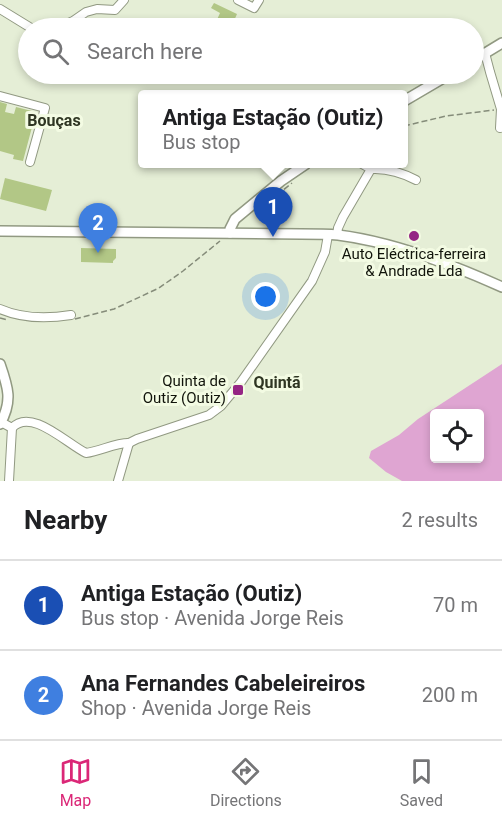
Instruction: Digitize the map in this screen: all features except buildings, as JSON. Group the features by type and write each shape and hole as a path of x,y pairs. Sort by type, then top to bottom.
{"main road":[{"path":"486,53 502,43"},
{"path":"408,99 433,84"},
{"path":"230,233 235,219 281,182 305,168"},
{"path":"0,231 333,235 369,241 431,258 502,287"},
{"path":"0,363 9,402 1,423"}],"street":[{"path":"77,18 86,12 97,9 115,10 124,0"},
{"path":"238,0 254,8 259,0"},
{"path":"0,9 18,20"},
{"path":"486,53 489,72 501,109 500,128"},
{"path":"0,96 45,108 30,162"},
{"path":"9,481 12,428 16,423 27,422 47,427 86,453 120,443 129,443 208,415 221,406 241,382 312,281 333,235 371,169 400,172 416,180"},
{"path":"0,309 11,314 30,317 71,317"},
{"path":"1,423 12,428"},
{"path":"118,481 129,443"}],"path":[{"path":"408,125 446,116 501,109"},
{"path":"256,212 299,178"},
{"path":"71,317 82,318 114,309 159,288 230,233"},
{"path":"0,318 14,320"}],"shaded area":[{"path":"502,364 502,481 402,481 369,458 371,451 399,435 430,411 430,463 484,463 484,409 433,409"}],"place":[{"name":"Auto Eléctrica-ferreira & Andrade Lda","path":"414,236"},
{"name":"Antiga Estação (Outiz)","path":"273,237"},
{"name":"Ana Fernandes Cabeleireiros","path":"98,253"},
{"name":"Quinta de Outiz (Outiz)","path":"238,390"}],"district":[{"name":"Bouças","path":"54,120"},
{"name":"Quintã","path":"277,382"}]}
